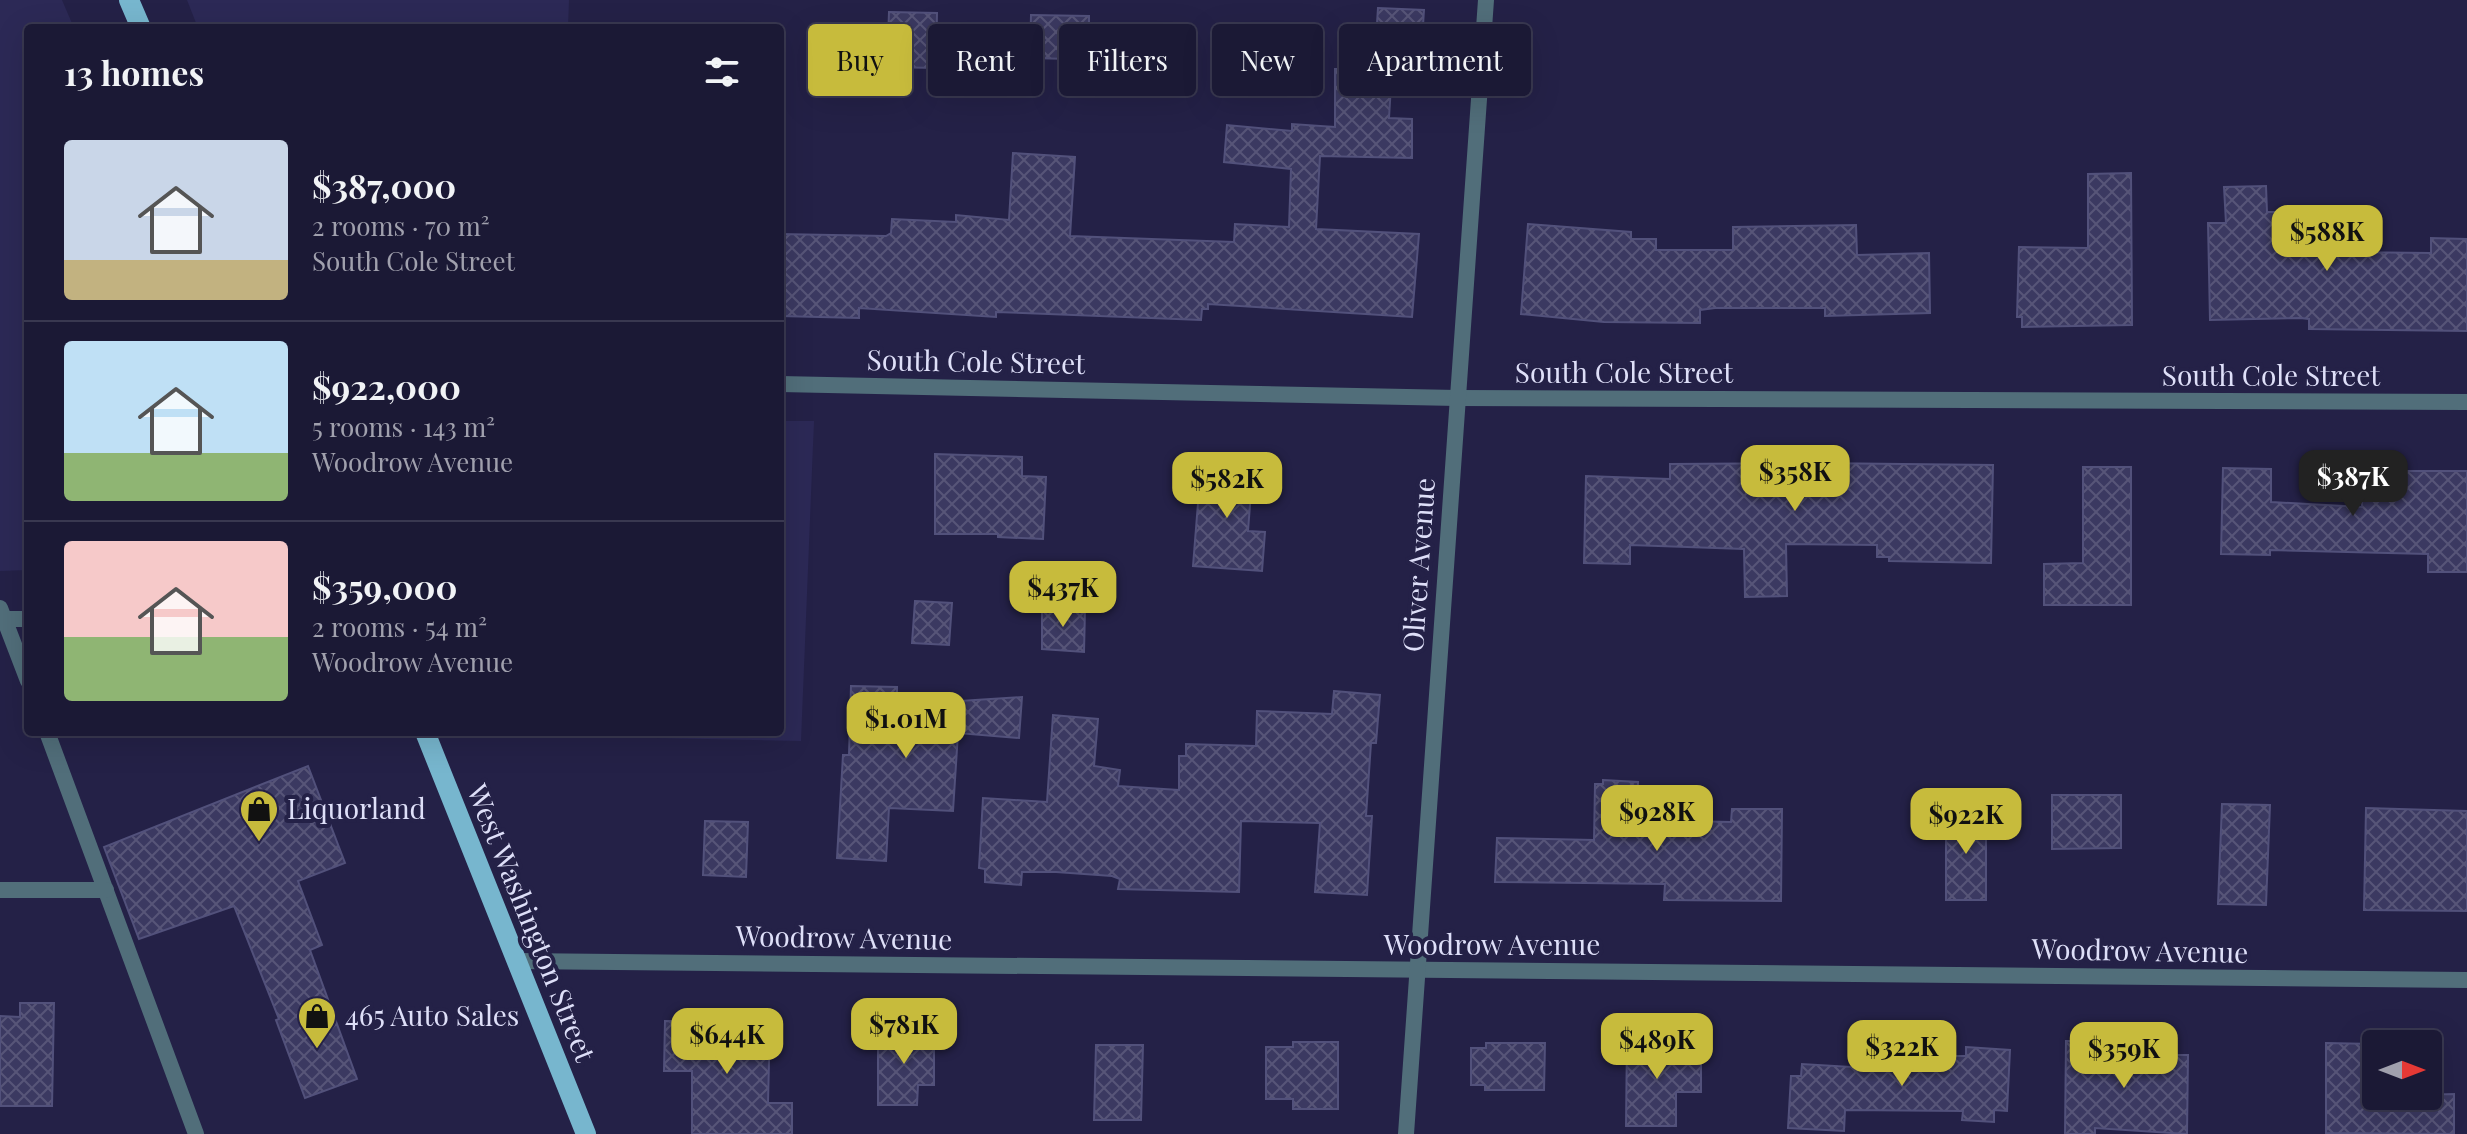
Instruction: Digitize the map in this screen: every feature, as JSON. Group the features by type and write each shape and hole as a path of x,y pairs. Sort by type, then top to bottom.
{"main road":[{"path":"129,0 139,24"},
{"name":"West Washington Street","path":"427,736 586,1134"}],"street":[{"name":"Oliver Avenue","path":"1406,1134 1486,0"},
{"name":"South Cole Street","path":"784,384 1457,398 2467,402"},
{"path":"2,615 24,618"},
{"path":"2,615 24,671"},
{"path":"48,736 196,1134"},
{"path":"0,890 106,890"},
{"name":"Woodrow Avenue","path":"516,961 2467,980"}],"shaded area":[{"path":"0,0 62,0 72,24 24,24 24,570 0,571"},
{"path":"187,0 569,0 568,24 196,24"},
{"path":"784,421 814,421 801,741 601,736 784,736"}],"building":[{"path":"1378,8 1424,10 1423,24 1377,24"},
{"path":"889,12 937,13 937,24 928,24 928,68 912,68 912,24 889,24"},
{"path":"1031,15 1089,16 1089,24 1059,24 1059,59 1043,58 1043,24 1031,24"},
{"path":"1335,69 1339,69 1339,96 1390,96 1389,118 1412,119 1412,158 1320,156 1316,229 1419,234 1412,317 1208,304 1208,309 1202,309 1201,320 996,312 996,317 859,308 859,318 784,316 784,234 886,236 891,233 892,219 956,222 956,215 1009,220 1013,153 1075,157 1070,236 1234,242 1235,224 1289,227 1291,169 1224,162 1227,125 1292,131 1292,124 1335,127"},
{"path":"2131,173 2132,325 2022,327 2022,317 2017,317 2019,247 2088,248 2088,174"},
{"path":"2266,186 2267,212 2337,212 2341,252 2431,253 2431,238 2467,239 2467,331 2309,329 2309,319 2300,318 2210,320 2208,223 2226,223 2224,187"},
{"path":"1528,224 1631,232 1631,239 1656,239 1656,250 1733,250 1733,227 1856,225 1857,255 1929,253 1930,313 1825,316 1825,308 1715,308 1700,310 1700,323 1604,322 1521,314"},
{"path":"935,454 1022,457 1022,476 1046,477 1043,539 998,537 998,534 935,534"},
{"path":"1206,460 1248,463 1246,478 1252,479 1248,531 1265,532 1262,571 1193,566 1200,478 1205,478"},
{"path":"1670,464 1993,465 1991,563 1889,561 1889,557 1877,557 1877,545 1786,544 1787,596 1745,597 1744,549 1630,545 1630,564 1584,563 1586,476 1670,479"},
{"path":"2083,467 2131,467 2131,605 2044,605 2044,564 2083,563"},
{"path":"2223,468 2271,469 2271,502 2362,507 2362,484 2369,484 2369,471 2467,471 2467,572 2428,572 2428,554 2270,550 2270,555 2221,554"},
{"path":"915,601 952,603 949,645 912,643"},
{"path":"1042,608 1085,609 1084,652 1042,649"},
{"path":"851,686 897,687 897,705 1022,697 1019,738 958,733 953,811 889,808 886,861 837,858 843,755 849,755"},
{"path":"1334,691 1380,695 1376,743 1371,743 1366,816 1372,816 1367,895 1315,892 1320,823 1241,821 1239,892 1118,889 1120,879 1112,876 1056,872 1022,872 1021,885 985,882 985,869 979,868 983,798 1047,802 1053,715 1098,719 1094,766 1120,770 1118,786 1179,790 1179,756 1186,756 1186,744 1256,746 1257,711 1332,714"},
{"path":"308,766 345,863 298,881 322,945 310,950 357,1079 305,1098 276,1020 279,1019 234,906 139,939 104,847"},
{"path":"1603,780 1638,782 1637,820 1731,822 1732,809 1782,809 1781,901 1664,900 1665,884 1495,882 1497,838 1594,840 1595,784 1603,784"},
{"path":"2052,795 2121,795 2121,848 2052,849"},
{"path":"2222,804 2270,805 2266,905 2218,904"},
{"path":"2366,808 2467,811 2467,911 2364,910"},
{"path":"1946,811 1986,811 1986,900 1946,900"},
{"path":"705,821 748,822 746,877 703,875"},
{"path":"20,1003 54,1003 52,1106 0,1106 0,1016 20,1017"},
{"path":"665,1021 770,1022 768,1103 792,1103 792,1134 692,1134 692,1071 664,1071"},
{"path":"878,1031 934,1032 934,1085 918,1085 917,1105 878,1105"},
{"path":"1627,1037 1673,1037 1676,1057 1701,1058 1701,1092 1676,1092 1676,1126 1626,1126"},
{"path":"2066,1041 2114,1041 2114,1055 2188,1055 2187,1134 2095,1128 2095,1134 2065,1134"},
{"path":"1293,1042 1338,1042 1338,1109 1293,1109 1293,1099 1266,1099 1266,1047 1293,1047"},
{"path":"1486,1043 1545,1043 1544,1090 1485,1090 1485,1085 1471,1085 1471,1048 1486,1048"},
{"path":"2326,1043 2362,1044 2362,1110 2442,1110 2442,1094 2454,1094 2454,1134 2326,1133"},
{"path":"1096,1045 1143,1045 1141,1120 1094,1120"},
{"path":"1966,1047 2010,1050 2007,1111 1994,1110 1994,1122 1962,1120 1963,1111 1845,1110 1844,1131 1788,1128 1791,1076 1801,1076 1802,1064 1868,1068 1868,1056 1966,1056"}],"place":[{"name":"Liquorland","path":"259,843"},
{"name":"465 Auto Sales","path":"317,1050"}]}
